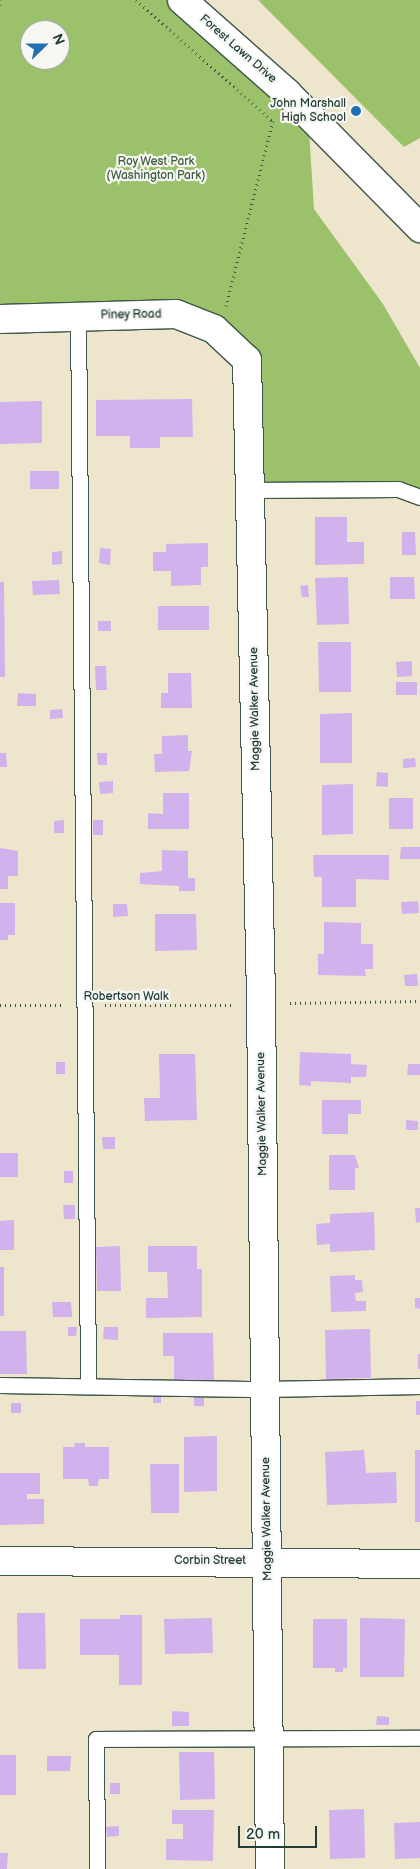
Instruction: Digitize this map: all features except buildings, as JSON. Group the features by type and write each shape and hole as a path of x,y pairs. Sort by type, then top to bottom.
{"street":[{"name":"Forest Lawn Drive","path":"182,0 287,93 420,228"},
{"name":"Piney Road","path":"0,319 78,315 176,314 214,329 247,360"},
{"name":"Maggie Walker Avenue","path":"247,360 261,987 270,1869"},
{"name":"Corbin Street","path":"0,1561 268,1561 420,1564"}],"lane":[{"path":"78,315 86,1006 88,1385"},
{"path":"250,490 398,489 420,497"},
{"path":"0,1385 265,1388 420,1386"},
{"path":"97,1869 96,1739 268,1741 420,1738"}],"path":[{"path":"0,5 1,0"},
{"path":"136,0 273,122 226,307 214,329"},
{"path":"289,996 290,1004 420,1001"},
{"name":"Robertson Walk","path":"0,1004 234,1006 234,997"}],"green space":[{"name":"Roy West Park (Washington Park)","path":"0,0 182,0 308,114 314,209 383,304 420,368 420,491 250,490 247,360 214,329 0,319"},
{"path":"258,0 420,0 420,138 404,147"}],"place":[{"name":"John Marshall High School","path":"356,111"}]}
